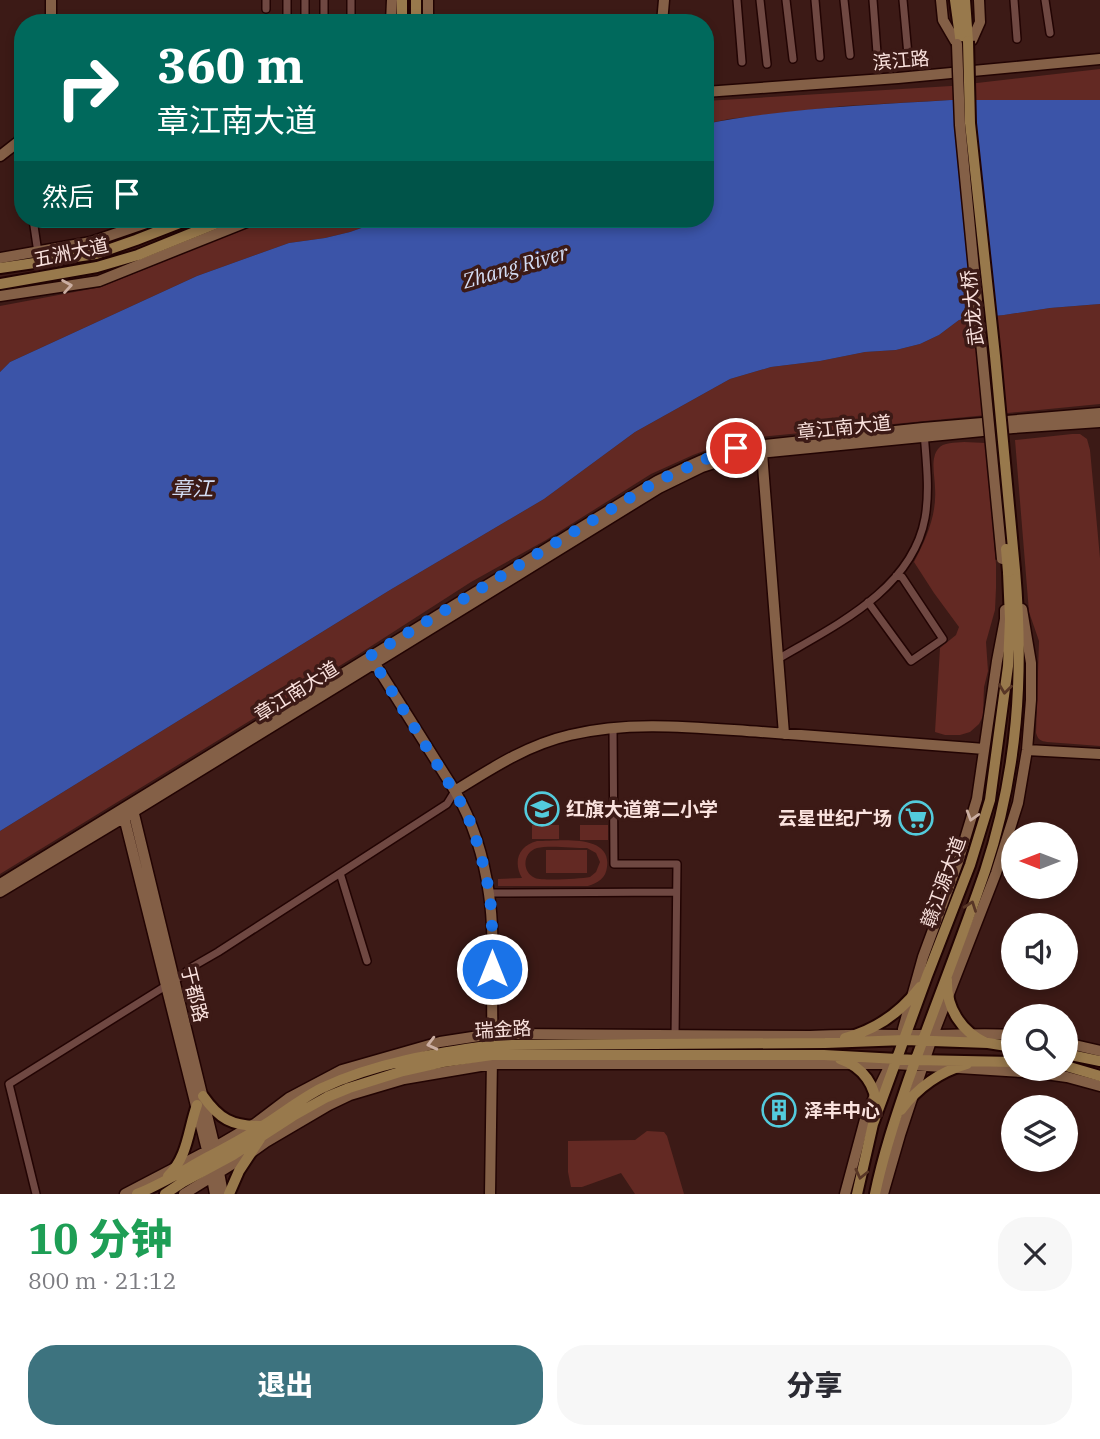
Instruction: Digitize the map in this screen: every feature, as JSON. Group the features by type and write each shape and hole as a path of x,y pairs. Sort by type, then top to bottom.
{"main road":[{"path":"955,0 964,42"},
{"path":"964,42 965,0"},
{"name":"武龙大桥","path":"964,42 964,124 1011,571"},
{"name":"五洲大道","path":"0,268 96,254 167,228"},
{"name":"五洲大道","path":"0,284 97,267 138,255 205,228"},
{"name":"赣江源大道","path":"875,1194 891,1130 928,1038 948,971 985,869 1003,803 1014,744 1020,668 1019,619 1011,571"},
{"name":"赣江源大道","path":"857,1194 873,1126 894,1061 970,865 990,800 1008,666 1011,571"},
{"path":"948,971 948,996 955,1016 971,1034 988,1043 1001,1045"},
{"path":"824,1049 890,1017 912,997 927,976"},
{"name":"瑞金路","path":"492,1050 824,1049 903,1037 988,1043"},
{"name":"瑞金路","path":"137,1194 161,1190 213,1161 321,1089 399,1062 443,1052 675,1040 824,1049 919,1063 988,1060"},
{"path":"824,1049 851,1064 867,1077 875,1096 873,1126 891,1130 913,1095 932,1079 968,1063 1001,1061"},
{"path":"1078,1056 1100,1061"},
{"path":"1078,1070 1100,1076"},
{"path":"144,1194 161,1190 176,1168 185,1151 192,1117 200,1101 224,1118 259,1130 252,1152 239,1171 229,1194"}],"street":[{"path":"266,0 266,9"},
{"path":"737,0 742,62"},
{"path":"760,0 767,64"},
{"path":"786,0 793,59"},
{"path":"815,0 820,57"},
{"path":"844,0 849,55"},
{"path":"873,0 877,53"},
{"path":"903,0 908,55"},
{"path":"941,0 943,20 964,42 980,22 979,0"},
{"path":"1014,0 1017,39"},
{"path":"1045,0 1050,33"},
{"name":"滨江路","path":"714,85 902,73 1100,53"},
{"name":"滨江路","path":"714,91 1100,59"},
{"path":"0,156 14,144"},
{"path":"34,228 38,253"},
{"path":"0,296 99,281 232,228"},
{"path":"0,258 91,242 130,229"},
{"path":"1013,424 1100,413"},
{"path":"1013,424 1100,423"},
{"name":"章江南大道","path":"0,892 657,481 722,452 762,445 1013,424"},
{"path":"778,659 868,602 896,576 915,548 925,521 927,506 924,432"},
{"name":"章江南大道","path":"372,659 659,488 702,467 724,458 924,432"},
{"path":"762,453 784,734"},
{"path":"613,728 614,864 677,864 675,1040 857,1034 903,1037 927,946 958,862 977,799 1011,571"},
{"path":"928,1038 948,996 1000,861 1018,803 1027,750 1031,663 1011,571"},
{"path":"868,602 911,661 943,639 902,577 896,576"},
{"path":"372,659 466,811 476,838 489,893 492,1050 490,1194"},
{"path":"36,1194 9,1084 447,804 455,791 505,760 570,735 613,728 679,727 984,749"},
{"path":"1027,750 1100,754"},
{"name":"章江南大道","path":"0,884 128,810"},
{"name":"于都路","path":"128,810 223,1194"},
{"path":"341,873 367,961"},
{"path":"489,893 676,892"},
{"path":"928,1038 1001,1034"},
{"path":"1078,1046 1100,1051"},
{"path":"125,1194 176,1168 252,1152 350,1095 492,1050 677,1065 851,1064 894,1061"},
{"path":"845,1194 867,1112 894,1061"},
{"path":"883,1194 913,1095 919,1063 1038,1073 1100,1086"},
{"path":"184,1194 213,1161"},
{"name":"于都路","path":"213,1161 215,1194"}],"shaded area":[{"path":"1100,69 1100,100 951,100 844,106 714,122 714,100 951,86"},
{"path":"247,228 361,228 325,238 289,243 197,276 10,362 0,372 0,306 101,287"},
{"path":"1100,304 1100,404 760,437 728,442 693,455 651,474 546,540 471,582 359,654 0,874 0,831 390,590 544,499 635,432 730,379 771,367 865,352 896,350 920,344 939,335 959,320"},
{"path":"1080,434 1087,439 1090,450 1100,558 1100,746 1045,742 1039,739 1036,733 1039,641 1029,612 1015,440"},
{"path":"986,443 996,564 995,610 986,642 988,671 984,687 983,716 970,732 945,735 935,732 940,648 956,635 959,627 914,562 932,517 936,453 943,445"},
{"path":"532,825 559,825 559,839 532,839"},
{"path":"580,825 608,825 608,840 580,840"},
{"path":"570,840 593,844 606,856 605,874 598,882 588,886 498,886 498,879 522,878 518,866 519,855 531,843","holes":["537,848 587,848 596,853 600,862 596,872 590,877 539,879 530,875 526,867 529,854"]},
{"path":"546,850 587,850 587,873 546,873"},
{"path":"647,1131 664,1132 667,1136 684,1194 635,1194 621,1173 582,1187 571,1187 568,1141 635,1140"}],"water":[{"name":"章江","path":"951,100 1100,100 1100,304 959,320 939,335 920,344 896,350 865,352 771,367 730,379 635,432 544,499 390,590 0,831 0,372 10,362 197,276 289,243 325,238 361,228 714,228 714,122 858,106"}],"place":[{"name":"红旗大道第二小学","path":"542,809"},
{"name":"云星世纪广场","path":"916,818"},
{"name":"泽丰中心","path":"779,1110"}],"route":[{"path":"492,969 489,893 476,838 466,811 370,656 657,481 697,462 736,448"}],"water label":[{"name":"Zhang River","path":"515,266"}]}
